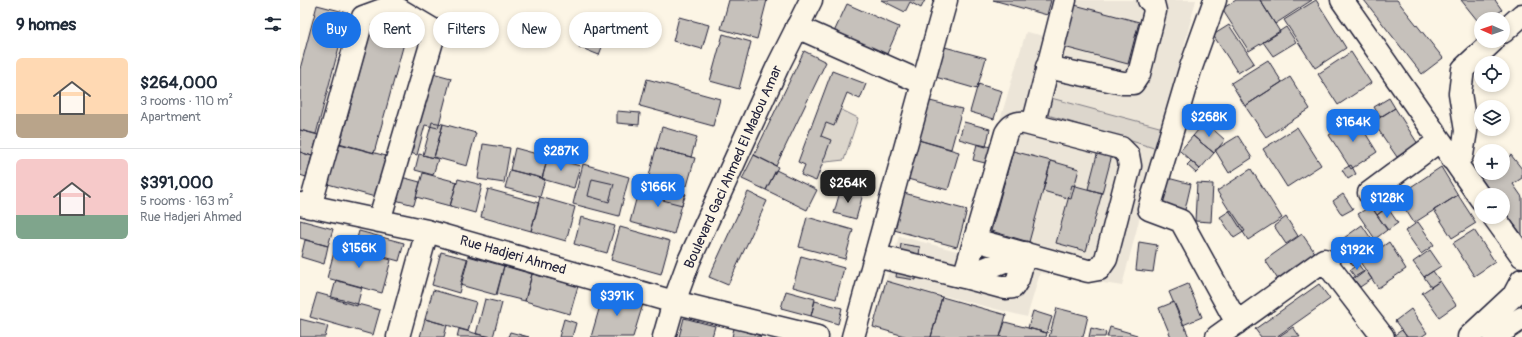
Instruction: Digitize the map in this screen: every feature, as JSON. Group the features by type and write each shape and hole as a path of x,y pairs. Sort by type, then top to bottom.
{"street":[{"name":"Boulevard Gaci Ahmed El Madou Amar","path":"664,337 674,302 690,261 777,68 811,0"},
{"path":"853,337 946,0"},
{"path":"1033,125 1065,0"},
{"path":"1047,67 1123,83 1133,83 1139,74 1154,11 1153,3 1149,0"},
{"path":"1215,0 1190,70 1149,209 1181,221 1237,323"},
{"path":"1342,0 1474,189"},
{"path":"305,206 363,17 393,6 434,31 379,221"},
{"path":"1510,26 1522,15"},
{"path":"797,27 923,83"},
{"path":"1452,159 1462,155 1466,131 1460,93 1463,69 1486,48"},
{"path":"964,277 1006,133 1010,128 1019,123 1033,125 1121,148 1128,155 1130,166 1106,259 1099,269 1088,271 975,240"},
{"path":"1369,193 1439,141"},
{"name":"Rue Hadjeri Ahmed","path":"305,206 427,231 674,302 817,337"},
{"path":"1499,224 1522,256"},
{"path":"398,337 427,231"},
{"path":"876,256 964,277 1025,253"},
{"path":"1217,337 1324,260 1383,337"},
{"path":"1469,337 1519,296"},
{"path":"1494,337 1522,318"}],"shaded area":[{"path":"1054,0 1196,0 1122,286 1040,273 1027,317 886,281 899,236 961,252 1026,32 1045,36"},
{"path":"1051,98 1163,128 1157,149 1048,115"},
{"path":"840,109 858,118 844,160 817,163 815,144 825,112"}],"building":[{"path":"729,0 767,0 757,39 721,29"},
{"path":"881,0 925,0 921,8 910,2 905,12"},
{"path":"993,0 1051,0 1047,15"},
{"path":"1236,0 1260,0 1280,32 1249,51 1222,9"},
{"path":"1260,0 1312,0 1275,24"},
{"path":"1316,0 1346,48 1315,68 1284,20"},
{"path":"1364,0 1397,0 1443,58 1422,74"},
{"path":"1461,0 1495,0 1502,10 1500,12 1474,12 1474,16"},
{"path":"847,4 899,27 886,56 834,32"},
{"path":"1071,4 1139,22 1128,64 1060,46"},
{"path":"317,5 344,12 315,12"},
{"path":"679,17 709,25 702,49 673,41"},
{"path":"312,24 312,48 339,48 316,134 300,130 300,69"},
{"path":"1229,25 1254,63 1238,73 1213,35"},
{"path":"1286,27 1296,42 1273,56 1263,42"},
{"path":"723,34 751,42 739,89 710,81"},
{"path":"369,38 369,48 403,48 374,153 340,144"},
{"path":"941,46 986,58 977,89 932,76"},
{"path":"582,48 602,48 599,55"},
{"path":"804,51 826,62 776,166 754,155"},
{"path":"1351,52 1371,83 1338,105 1318,74"},
{"path":"1268,60 1282,82 1245,106 1231,83"},
{"path":"425,71 451,78 438,128 425,125 417,155 403,151"},
{"path":"832,71 866,84 860,99 847,93 834,126 826,123 821,136 831,140 816,181 801,175 805,165 798,162"},
{"path":"1290,77 1310,109 1266,137 1245,106"},
{"path":"647,79 720,99 713,126 640,106"},
{"path":"978,84 1002,91 994,119 970,112"},
{"path":"1389,98 1395,108 1380,117 1374,107"},
{"path":"926,100 962,109 951,149 915,139"},
{"path":"1395,108 1418,144 1397,157 1373,122"},
{"path":"1192,110 1199,113 1191,129 1184,126"},
{"path":"617,111 640,113 639,125 617,123"},
{"path":"1356,118 1377,152 1351,169 1329,135"},
{"path":"432,122 443,124 434,158 423,155"},
{"path":"964,122 990,129 986,147 959,139"},
{"path":"1205,122 1225,140 1214,153 1193,136"},
{"path":"443,124 476,133 467,166 434,157"},
{"path":"662,127 697,137 691,157 656,148"},
{"path":"1297,127 1321,165 1287,187 1263,149"},
{"path":"300,130 318,135 312,156 300,152"},
{"path":"1193,136 1214,153 1200,169 1180,151"},
{"path":"1238,136 1252,158 1229,173 1215,150"},
{"path":"915,139 959,152 948,190 904,178"},
{"path":"328,140 386,156 375,197 317,181"},
{"path":"483,144 510,148 504,183 478,179"},
{"path":"977,144 1001,149 997,166 973,160"},
{"path":"1099,147 1113,151 1102,193 1088,189"},
{"path":"515,148 548,157 542,178 510,170"},
{"path":"656,148 695,158 687,186 649,176"},
{"path":"1013,151 1051,161 1029,242 991,231"},
{"path":"300,152 312,156 306,177 300,175"},
{"path":"419,154 438,159 433,175 415,170"},
{"path":"754,155 778,167 766,190 742,179"},
{"path":"1511,155 1522,169 1522,178 1513,184 1522,197 1522,235 1510,219 1510,188 1488,188 1482,180 1510,180"},
{"path":"548,157 580,166 574,188 542,179"},
{"path":"1051,161 1079,169 1071,199 1043,191"},
{"path":"1191,161 1200,169 1196,173 1187,165"},
{"path":"583,164 629,177 619,216 573,204"},
{"path":"1351,165 1356,174 1348,179 1342,170"},
{"path":"1441,167 1458,195 1414,223 1397,196"},
{"path":"1251,169 1282,218 1248,240 1217,191"},
{"path":"510,170 545,179 540,197 505,188"},
{"path":"776,170 817,190 807,210 766,190"},
{"path":"423,173 457,182 450,206 416,197"},
{"path":"390,174 420,182 414,205 384,197"},
{"path":"1164,177 1191,184 1184,214 1156,207"},
{"path":"458,179 482,185 475,213 450,206"},
{"path":"592,179 614,184 609,202 588,196"},
{"path":"641,181 685,193 674,234 630,222"},
{"path":"1197,183 1213,184 1211,222 1195,221"},
{"path":"1072,185 1102,193 1086,251 1056,243"},
{"path":"659,187 686,194 682,205 655,198"},
{"path":"841,188 863,194 856,219 834,213"},
{"path":"488,189 539,203 531,231 481,217"},
{"path":"748,192 767,201 728,285 709,277"},
{"path":"904,193 967,210 957,247 894,230"},
{"path":"1343,194 1353,209 1342,215 1333,201"},
{"path":"1388,194 1394,203 1377,215 1371,206"},
{"path":"1458,195 1474,220 1474,224 1452,238 1434,210"},
{"path":"540,197 575,207 566,241 531,231"},
{"path":"1371,206 1387,230 1375,239 1358,214"},
{"path":"1387,207 1398,223 1388,230 1377,215"},
{"path":"1231,210 1245,231 1234,238 1220,217"},
{"path":"581,217 615,226 607,253 574,244"},
{"path":"807,217 853,230 845,259 799,247"},
{"path":"1286,217 1298,236 1286,244 1274,226"},
{"path":"300,220 333,229 328,246 300,238"},
{"path":"1418,222 1434,245 1421,254 1405,231"},
{"path":"1362,225 1378,249 1353,266 1337,243"},
{"path":"620,227 670,241 661,274 611,260"},
{"path":"1474,230 1495,262 1474,276 1453,243"},
{"path":"359,231 404,243 399,261 354,249"},
{"path":"1302,234 1318,257 1281,284 1265,260"},
{"path":"305,240 328,246 324,264 301,257"},
{"path":"1139,242 1157,245 1153,272 1136,270"},
{"path":"1389,242 1406,269 1378,288 1360,262"},
{"path":"901,244 920,247 916,280 896,277"},
{"path":"336,245 391,260 382,293 327,278"},
{"path":"1430,250 1441,266 1424,277 1413,262"},
{"path":"441,252 468,259 459,293 432,285"},
{"path":"468,256 504,266 496,295 460,285"},
{"path":"801,256 844,268 836,299 793,287"},
{"path":"1358,264 1364,272 1356,278 1350,270"},
{"path":"504,266 532,274 525,301 497,294"},
{"path":"1366,270 1372,279 1360,287 1353,278"},
{"path":"1433,271 1440,281 1431,287 1424,277"},
{"path":"532,274 578,286 570,314 525,301"},
{"path":"336,280 362,287 357,306 331,298"},
{"path":"886,281 942,297 931,337 908,337 873,327"},
{"path":"1440,281 1456,305 1439,317 1422,293"},
{"path":"1188,284 1202,317 1183,325 1169,292"},
{"path":"1319,284 1330,299 1276,337 1261,337 1255,329"},
{"path":"433,290 476,302 468,331 425,319"},
{"path":"786,291 815,299 811,316 781,308"},
{"path":"604,292 643,304 633,337 591,337"},
{"path":"317,293 380,310 373,335 310,317"},
{"path":"942,297 1006,315 1000,337 931,337"},
{"path":"485,299 502,303 493,337 476,334"},
{"path":"815,301 842,308 838,324 811,316"},
{"path":"1174,302 1189,337 1171,337 1159,308"},
{"path":"1057,308 1088,316 1083,337 1049,337"},
{"path":"1411,309 1427,333 1421,337 1407,337 1395,321"},
{"path":"1033,311 1052,317 1047,333 1028,328"},
{"path":"684,318 715,326 712,337 679,337"},
{"path":"300,319 328,326 325,337 300,337"},
{"path":"425,319 447,325 444,337 420,337"},
{"path":"564,319 576,323 572,337 559,337"},
{"path":"1005,322 1047,333 1046,337 1000,337"},
{"path":"1110,327 1137,335 1137,337 1107,337"},
{"path":"1293,327 1300,337 1278,337"},
{"path":"734,328 761,336 761,337 732,337"},
{"path":"1091,328 1106,332 1105,337 1089,337"},
{"path":"459,329 489,337 457,337"},
{"path":"1402,330 1407,337 1393,336"},
{"path":"510,332 529,337 508,337"}]}
